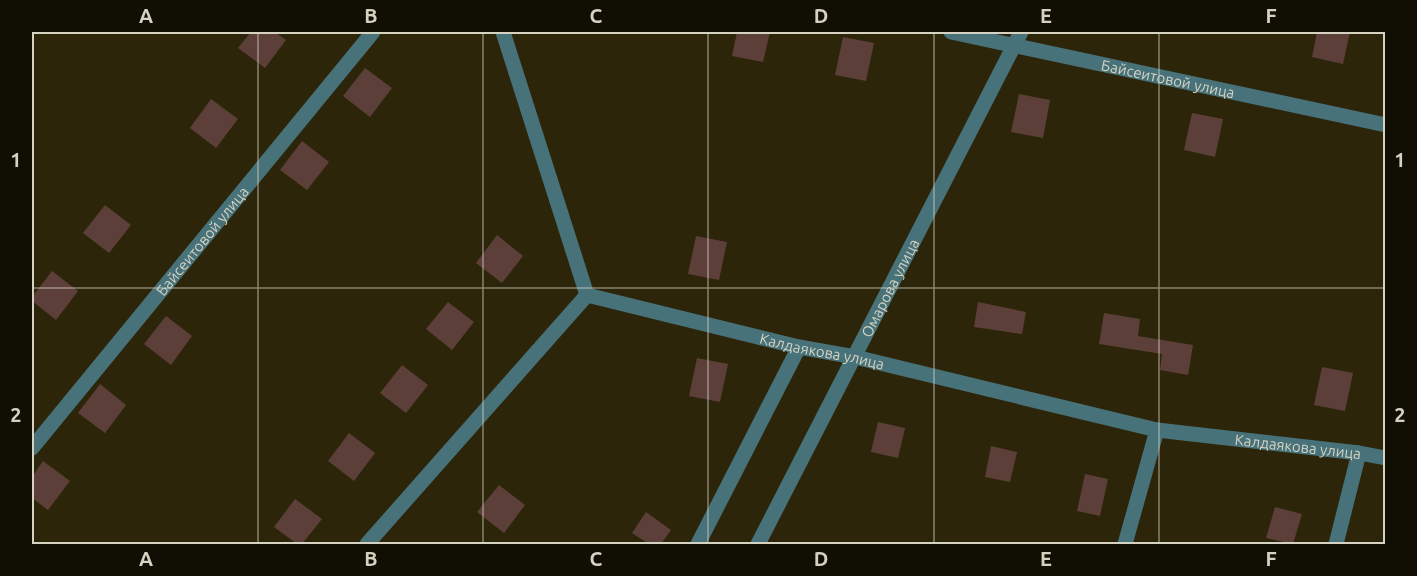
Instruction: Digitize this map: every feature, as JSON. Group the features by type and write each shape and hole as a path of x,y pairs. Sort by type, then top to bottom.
{"street":[{"name":"Байсеитовой улица","path":"32,448 373,32"},
{"path":"367,544 587,295 503,32"},
{"name":"Байсеитовой улица","path":"951,32 1386,124"},
{"name":"Омарова улица","path":"758,544 1021,32"},
{"name":"Калдаякова улица","path":"587,295 1157,430 1386,458"},
{"path":"698,544 799,347"},
{"path":"1125,544 1157,430"},
{"path":"1336,544 1359,453"}],"building":[{"path":"251,32 275,32 286,40 265,68 238,48"},
{"path":"737,32 770,32 763,62 732,56"},
{"path":"1317,32 1350,32 1343,64 1312,57"},
{"path":"843,37 874,43 866,81 835,75"},
{"path":"365,68 392,88 370,117 343,96"},
{"path":"1019,94 1050,100 1043,138 1011,132"},
{"path":"211,99 238,119 216,148 190,128"},
{"path":"1192,113 1223,119 1215,157 1184,150"},
{"path":"302,141 329,162 307,190 280,170"},
{"path":"105,205 131,225 109,253 83,233"},
{"path":"497,235 523,256 502,283 476,263"},
{"path":"696,236 727,242 719,280 688,274"},
{"path":"52,271 78,291 56,320 32,301 32,297"},
{"path":"448,302 474,322 452,350 426,329"},
{"path":"978,302 1026,312 1022,334 974,327"},
{"path":"1104,313 1140,319 1138,336 1193,345 1188,375 1160,370 1162,354 1099,344"},
{"path":"166,316 192,336 171,365 144,344"},
{"path":"697,358 728,364 720,402 689,396"},
{"path":"402,365 428,385 406,413 380,393"},
{"path":"1322,367 1353,373 1345,411 1314,405"},
{"path":"100,384 126,405 105,433 78,413"},
{"path":"878,422 905,428 898,458 871,452"},
{"path":"349,433 375,453 354,481 328,461"},
{"path":"991,446 1017,452 1010,482 985,477"},
{"path":"43,461 70,481 48,510 32,498 32,477"},
{"path":"1085,474 1108,479 1100,516 1077,511"},
{"path":"499,485 525,505 504,533 477,512"},
{"path":"295,499 322,519 302,544 297,544 274,527"},
{"path":"1275,507 1302,514 1293,544 1266,538"},
{"path":"646,512 671,530 661,544 649,544 632,533"}]}
